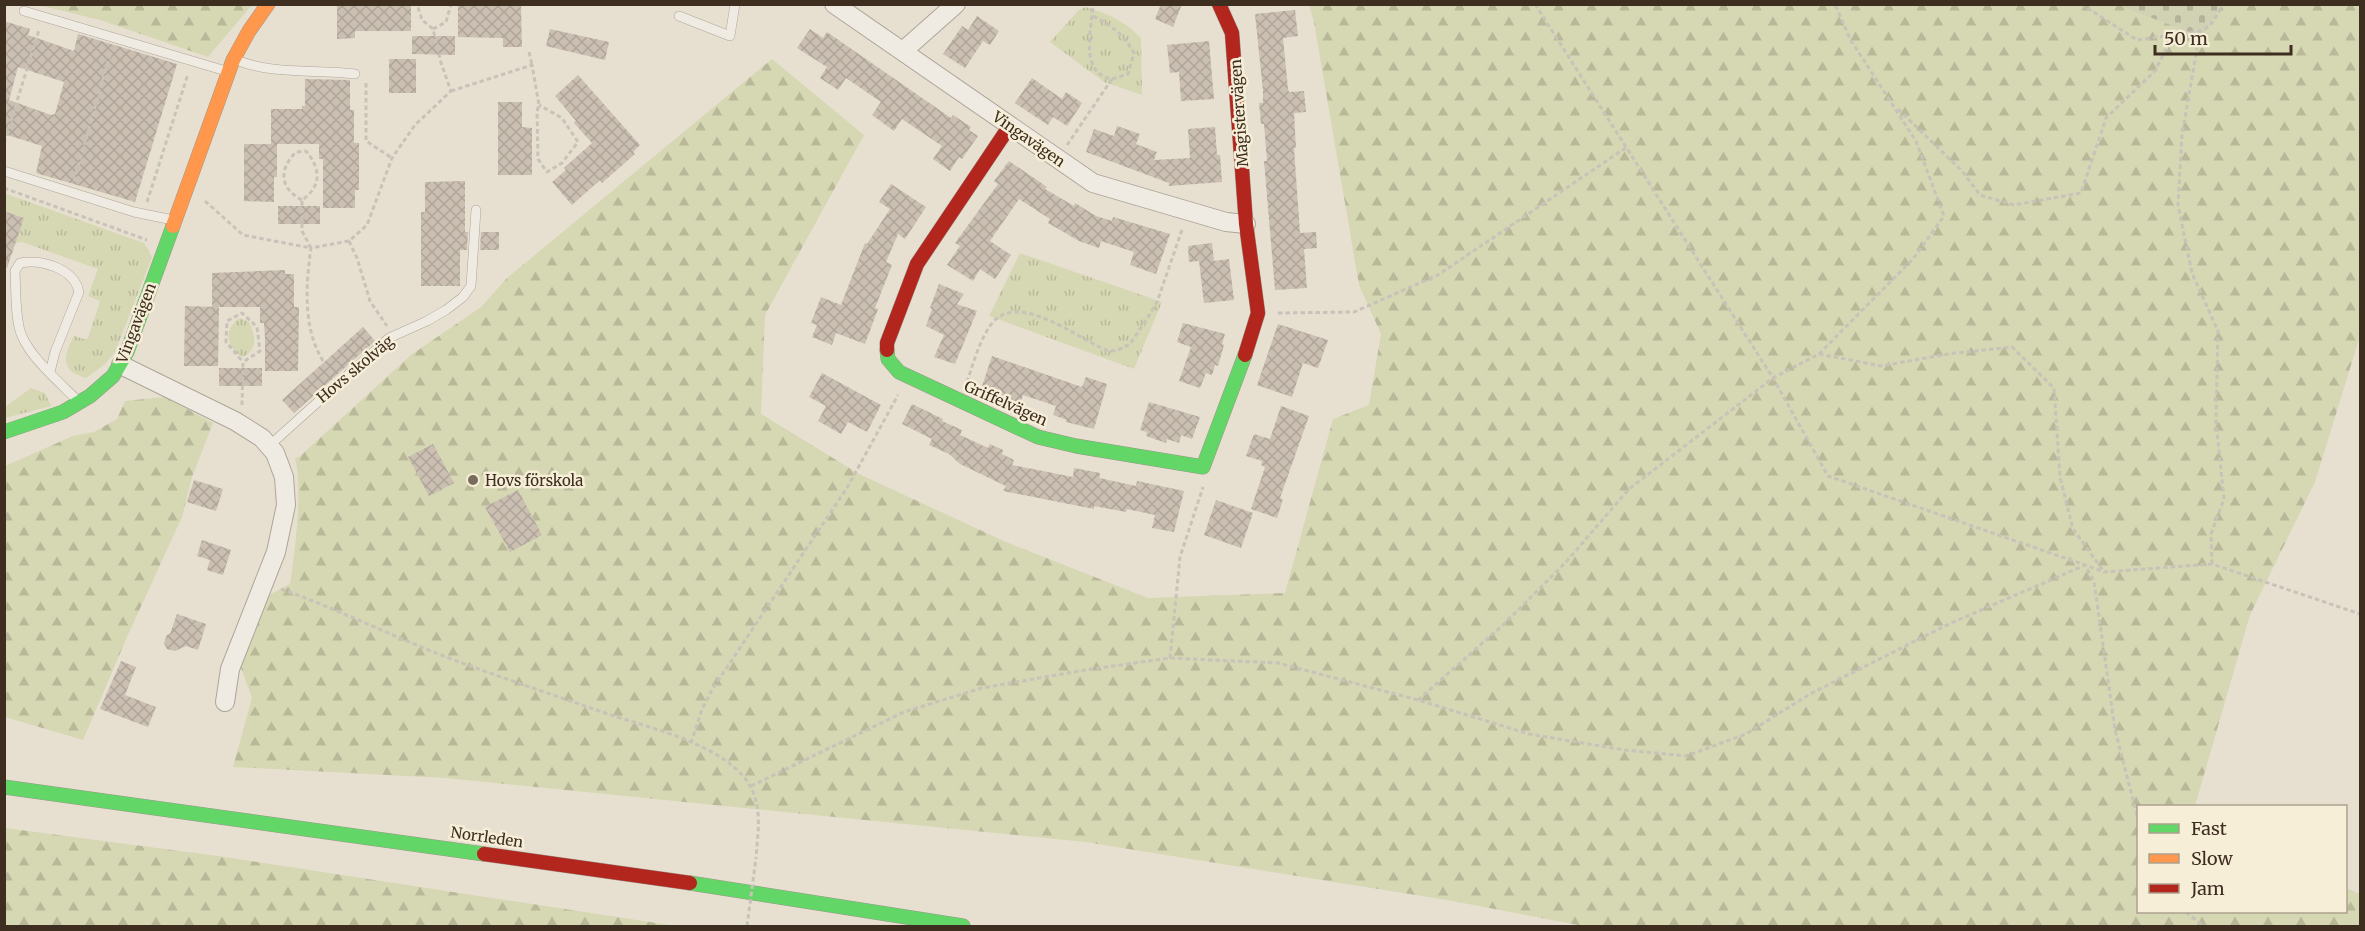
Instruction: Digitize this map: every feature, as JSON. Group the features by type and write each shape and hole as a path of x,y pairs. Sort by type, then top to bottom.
{"main road":[{"name":"Vingavägen","path":"4,432 51,417 79,402 112,377 121,365 231,66 249,31 268,4"},
{"name":"Magistervägen","path":"1219,4 1232,33 1246,224"},
{"name":"Griffelvägen","path":"1009,127 916,264 887,343 888,359 899,372 1038,437 1076,446 1203,467"},
{"path":"1203,467 1241,368 1258,313 1246,224"},
{"name":"Norrleden","path":"4,787 661,878 963,927"}],"street":[{"name":"Vingavägen","path":"834,4 1093,183 1226,222 1246,224"},
{"path":"903,51 956,4"},
{"path":"121,365 241,425 270,445 284,477 286,505 276,552 266,584 230,669 225,702"}],"lane":[{"path":"679,16 730,36 735,4"},
{"path":"24,11 193,62 267,70 330,71 355,74"},
{"path":"4,171 70,194 143,214 175,220"},
{"name":"Hovs skolväg","path":"270,445 339,381 393,336 446,310 463,297 471,286 476,210"},
{"path":"50,372 57,346 79,291 77,282 67,272 43,263 29,261 20,263 15,271 21,336 50,372 79,402"}],"path":[{"path":"417,4 422,20 433,29 451,91"},
{"path":"433,29 446,22 451,4"},
{"path":"1093,4 1089,58 1099,74 1112,79 1128,74 1134,52 1123,36 1093,16"},
{"path":"1534,4 1773,378 1828,476 2104,572 2212,564 2361,614"},
{"path":"1418,700 1503,625 1566,562 1629,489 1773,378 1819,354 1913,259 1944,216 1916,141 1850,39 1835,4"},
{"path":"2081,4 2137,40 2200,30 2210,26 2224,4"},
{"path":"4,142 43,17"},
{"path":"2200,30 2182,135 2178,205 2192,273 2218,332 2216,422 2224,499 2211,534 2212,564"},
{"path":"1895,106 1962,171 1980,195 2013,205 2081,193 2106,118 2155,72 2173,35"},
{"path":"70,194 115,38"},
{"path":"530,52 539,105 537,111 538,159 547,172 562,163 578,142 562,118 539,105"},
{"path":"143,214 180,93 193,62"},
{"path":"188,185 243,235 311,248 349,241 367,225 392,158 415,125 451,91 532,65"},
{"path":"355,74 366,83 366,141 392,158"},
{"path":"1058,159 1112,79"},
{"path":"1258,313 1354,312 1438,275 1627,147"},
{"path":"306,151 316,163 317,180 313,192 302,200 291,194 283,177 286,162 296,152 306,151"},
{"path":"4,188 166,247"},
{"path":"302,200 302,231 311,248 305,291 315,346 327,368 339,381"},
{"path":"960,401 987,331 994,320 1004,313 1027,312 1106,350 1116,351 1130,344 1157,302 1188,211"},
{"path":"349,241 357,258 370,301 393,336"},
{"path":"241,425 243,362 226,342 227,321 242,312 257,327 260,351 243,362"},
{"path":"1819,354 1881,366 1948,354 2012,347 2054,388 2060,477 2073,529 2104,572"},
{"path":"691,743 702,709 713,688 847,488 908,376"},
{"path":"1170,658 1180,557 1205,480 1203,467"},
{"path":"751,786 904,711 982,688 1170,658 1278,663 1418,700 1529,734 1625,750 1686,756 1746,734 1821,688 1949,624 2085,565"},
{"path":"2085,565 2094,581 2115,730 2137,812"},
{"path":"266,584 316,602 451,659 691,743 713,753 731,765 751,786 757,800 759,815 747,927"},
{"path":"2187,913 2206,927"}],"green space":[{"path":"2118,4 2202,37 2222,5 2360,5 2360,336 2315,482 2250,615 2195,805 2137,805 2137,913 2347,913 2347,888 2360,894 2360,926 1583,926 1447,900 1085,842 445,778 233,767 252,698 240,665 269,595 290,584 298,503 295,458 299,457 411,355 481,307 507,278 772,59 864,135 765,315 761,414 859,474 1006,542 1148,598 1285,593 1333,419 1369,405 1381,334 1359,285 1314,22 1309,5"},
{"path":"38,5 252,5 208,57 100,20"},
{"path":"2118,5 2222,5 2202,37"},
{"path":"1085,7 1115,18 1141,38 1142,95 1104,82 1050,42 1079,10"},
{"path":"4,193 144,243 152,257 115,352 105,364 86,378 68,367 66,356 74,336 88,338 100,301 88,296 98,269 22,242 15,243 24,218 5,211"},
{"path":"1020,253 1162,302 1134,369 989,316"},
{"path":"240,318 249,322 254,337 251,350 243,357 233,349 229,338 231,327"},
{"path":"31,388 45,393 51,406 5,418 5,407"},
{"path":"165,397 213,423 192,477 182,517 83,740 5,717 5,466 73,436 94,432 117,419 125,401"},
{"path":"5,828 218,856 676,926 5,926"}],"building":[{"path":"337,4 411,4 411,31 355,31 355,38 337,39"},
{"path":"458,4 521,4 522,47 503,47 503,38 458,37"},
{"path":"1161,4 1182,4 1173,27 1155,19"},
{"path":"1295,10 1298,36 1283,38 1288,89 1289,92 1304,91 1306,112 1294,113 1300,233 1316,232 1317,248 1304,249 1307,288 1275,290 1264,161 1267,161 1264,124 1261,124 1259,103 1263,103 1263,91 1255,14"},
{"path":"977,16 999,31 990,45 983,41 965,68 943,54 962,26 968,30"},
{"path":"4,21 30,29 28,35 74,51 78,34 177,64 135,202 36,173 42,146 4,134","holes":["18,67 64,82 55,114 51,115 9,100"]},
{"path":"550,29 609,42 605,60 546,46"},
{"path":"810,29 823,38 827,32 951,118 953,115 971,127 969,130 978,136 962,159 959,157 950,171 933,159 942,146 902,119 894,131 872,115 881,102 846,78 838,90 820,78 827,67 797,48"},
{"path":"412,36 455,36 455,55 412,54"},
{"path":"1209,41 1214,99 1181,101 1179,72 1170,73 1167,45"},
{"path":"389,59 416,59 416,93 389,93"},
{"path":"578,75 640,145 633,152 635,154 602,183 600,180 572,205 552,182 592,143 555,96"},
{"path":"1032,78 1062,99 1066,92 1082,103 1067,126 1053,117 1048,125 1015,103"},
{"path":"305,79 350,80 350,110 354,110 354,143 359,143 359,190 355,190 355,208 323,208 323,159 319,159 319,144 271,144 271,109 302,109 302,106 305,106"},
{"path":"498,102 522,102 522,127 532,128 532,175 498,175"},
{"path":"1117,126 1140,134 1136,144 1157,152 1154,160 1190,158 1188,129 1215,127 1222,182 1169,186 1169,183 1086,152 1094,129 1114,136"},
{"path":"244,144 277,144 274,202 244,201"},
{"path":"1009,161 1047,187 1045,189 1096,216 1112,221 1113,217 1170,234 1156,274 1130,265 1134,252 1101,241 1099,248 1079,241 1048,223 1050,219 1019,199 990,241 1011,255 995,279 980,269 973,281 947,265 960,246 955,243 998,184 994,181"},
{"path":"465,181 465,232 468,232 467,250 460,250 460,286 421,286 421,212 425,212 425,182"},
{"path":"891,184 926,207 905,239 898,234 886,262 892,265 875,308 878,309 865,344 836,333 832,345 812,337 817,325 811,323 821,297 841,305 865,243 867,244 890,209 879,202"},
{"path":"278,206 320,206 320,224 278,224"},
{"path":"4,211 24,218 7,268 4,268"},
{"path":"481,232 499,232 499,250 480,250"},
{"path":"1212,243 1214,261 1229,259 1234,300 1204,303 1199,261 1189,262 1188,246"},
{"path":"285,270 285,274 294,274 294,307 299,307 298,371 265,371 264,323 260,323 260,307 212,307 212,273"},
{"path":"939,284 964,294 957,304 977,311 955,364 934,357 944,335 926,326"},
{"path":"185,306 219,307 218,366 184,366"},
{"path":"1183,323 1225,334 1218,366 1215,365 1212,375 1206,373 1200,388 1179,381 1191,347 1177,342"},
{"path":"1278,324 1328,340 1318,368 1303,363 1292,397 1257,385"},
{"path":"363,327 375,341 294,413 282,400"},
{"path":"992,356 1082,387 1086,377 1107,384 1094,429 1066,422 1067,420 1053,415 1056,406 1023,395 1020,404 999,397 1000,392 982,386"},
{"path":"219,368 262,368 262,386 219,386"},
{"path":"822,373 881,405 867,432 848,422 841,434 818,421 826,406 809,397"},
{"path":"1149,402 1200,417 1192,439 1181,435 1179,443 1167,439 1166,443 1146,436 1147,432 1140,430"},
{"path":"912,404 962,430 960,435 988,448 990,444 1003,450 1002,454 1014,460 1012,465 1073,477 1074,468 1100,473 1099,478 1136,486 1137,481 1184,491 1174,532 1152,528 1155,515 1127,509 1126,512 1094,506 1094,509 1003,491 1006,486 960,464 949,454 929,445 932,439 902,424"},
{"path":"1281,406 1309,416 1280,498 1283,499 1277,518 1251,509 1265,467 1261,465 1262,461 1246,456 1254,434 1270,439"},
{"path":"433,444 454,483 429,496 408,457"},
{"path":"194,480 223,489 216,511 187,502"},
{"path":"518,490 542,535 510,552 485,507"},
{"path":"1216,500 1253,513 1241,548 1204,535"},
{"path":"202,540 231,550 223,575 207,570 210,560 197,556"},
{"path":"177,614 206,624 198,650 186,646 175,651 167,649 164,643"},
{"path":"121,661 136,667 125,695 156,707 148,727 100,709"}],"traffic: fast":[{"path":"4,432 63,412 90,396 113,376 127,352 173,226"},
{"path":"887,350 888,359 899,372 1038,437 1076,446 1203,467 1245,355"},
{"path":"4,787 484,854"},
{"path":"690,883 963,926"}],"traffic: slow":[{"path":"173,226 233,60 249,31 268,4"}],"traffic: jam":[{"path":"1219,4 1232,33 1246,224 1258,313 1245,355"},
{"path":"887,350 887,343 917,264 1009,127"},
{"path":"484,854 690,883"}],"place":[{"name":"Hovs förskola","path":"473,480"}]}
